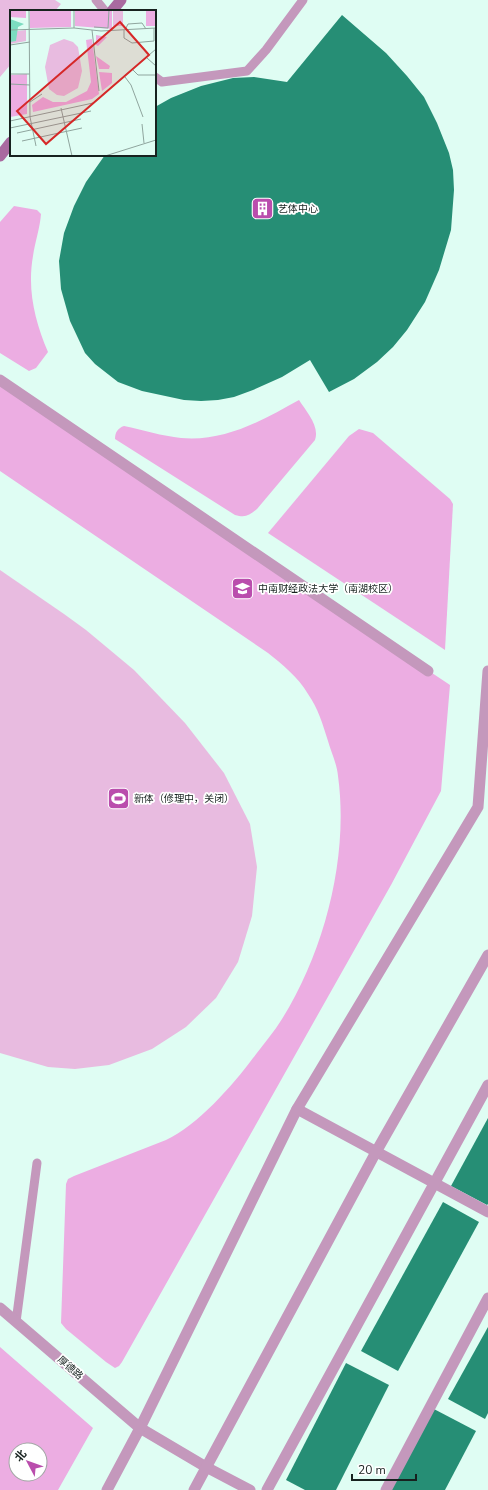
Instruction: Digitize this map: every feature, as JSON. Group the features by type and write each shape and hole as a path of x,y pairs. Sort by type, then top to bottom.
{"main road":[{"path":"113,10 121,0"},
{"path":"0,156 10,143"}],"street":[{"path":"0,380 428,671"},
{"path":"107,1490 140,1428 297,1109 483,805 488,671"},
{"path":"194,1490 376,1152 488,955"},
{"path":"267,1490 488,1085"},
{"path":"297,1109 488,1212"},
{"path":"386,1490 488,1298"},
{"name":"厚德路","path":"0,1308 140,1428 206,1467 250,1490"}],"lane":[{"path":"96,0 104,10"},
{"path":"156,78 162,82 247,71 266,50 303,0"},
{"path":"16,1322 37,1164"}],"shaded area":[{"path":"0,0 55,0 61,4 56,10 10,10 10,65 0,77"},
{"path":"14,206 37,210 41,214 31,269 31,281 33,305 39,329 48,352 36,368 29,371 0,353 0,222"},
{"path":"0,385 450,685 441,791 391,885 122,1362 115,1368 66,1329 61,1323 66,1184 68,1179 74,1176 166,1140 178,1134 190,1125 225,1092 279,1024 297,992 310,963 322,933 330,902 340,838 341,807 338,776 315,705 300,682 285,667 268,653 0,471"},
{"path":"299,400 316,429 315,440 257,509 247,516 235,515 115,439 117,431 124,426 181,438 213,437 257,422"},
{"path":"359,429 373,433 450,499 453,504 445,650 268,533 349,436"},
{"name":"新体（修理中，关闭）","path":"0,570 86,630 134,670 185,723 224,773 250,824 257,867 252,916 238,962 216,998 186,1027 152,1049 109,1065 75,1069 48,1067 0,1053"},
{"path":"0,1347 93,1428 58,1490 0,1490"}],"building":[{"name":"艺体中心","path":"342,15 386,53 424,97 437,123 449,153 453,170 454,190 451,230 439,270 425,302 407,330 393,347 377,362 354,379 329,392 310,360 282,377 253,390 234,397 218,400 184,400 142,391 118,382 95,364 85,353 70,321 61,289 59,261 64,233 74,206 86,182 104,156 156,156 156,106 171,98 201,86 233,78 254,77 287,82"},
{"path":"488,1118 488,1204 487,1205 451,1186"},
{"path":"443,1202 479,1222 398,1371 361,1351"},
{"path":"488,1327 488,1413 485,1419 448,1399"},
{"path":"346,1363 389,1385 336,1490 305,1490 286,1480"},
{"path":"432,1408 476,1431 445,1490 390,1490"}],"place":[{"name":"艺体中心","path":"263,209"},
{"name":"中南财经政法大学（南湖校区）","path":"242,589"},
{"name":"新体（修理中，关闭）","path":"119,799"}]}
